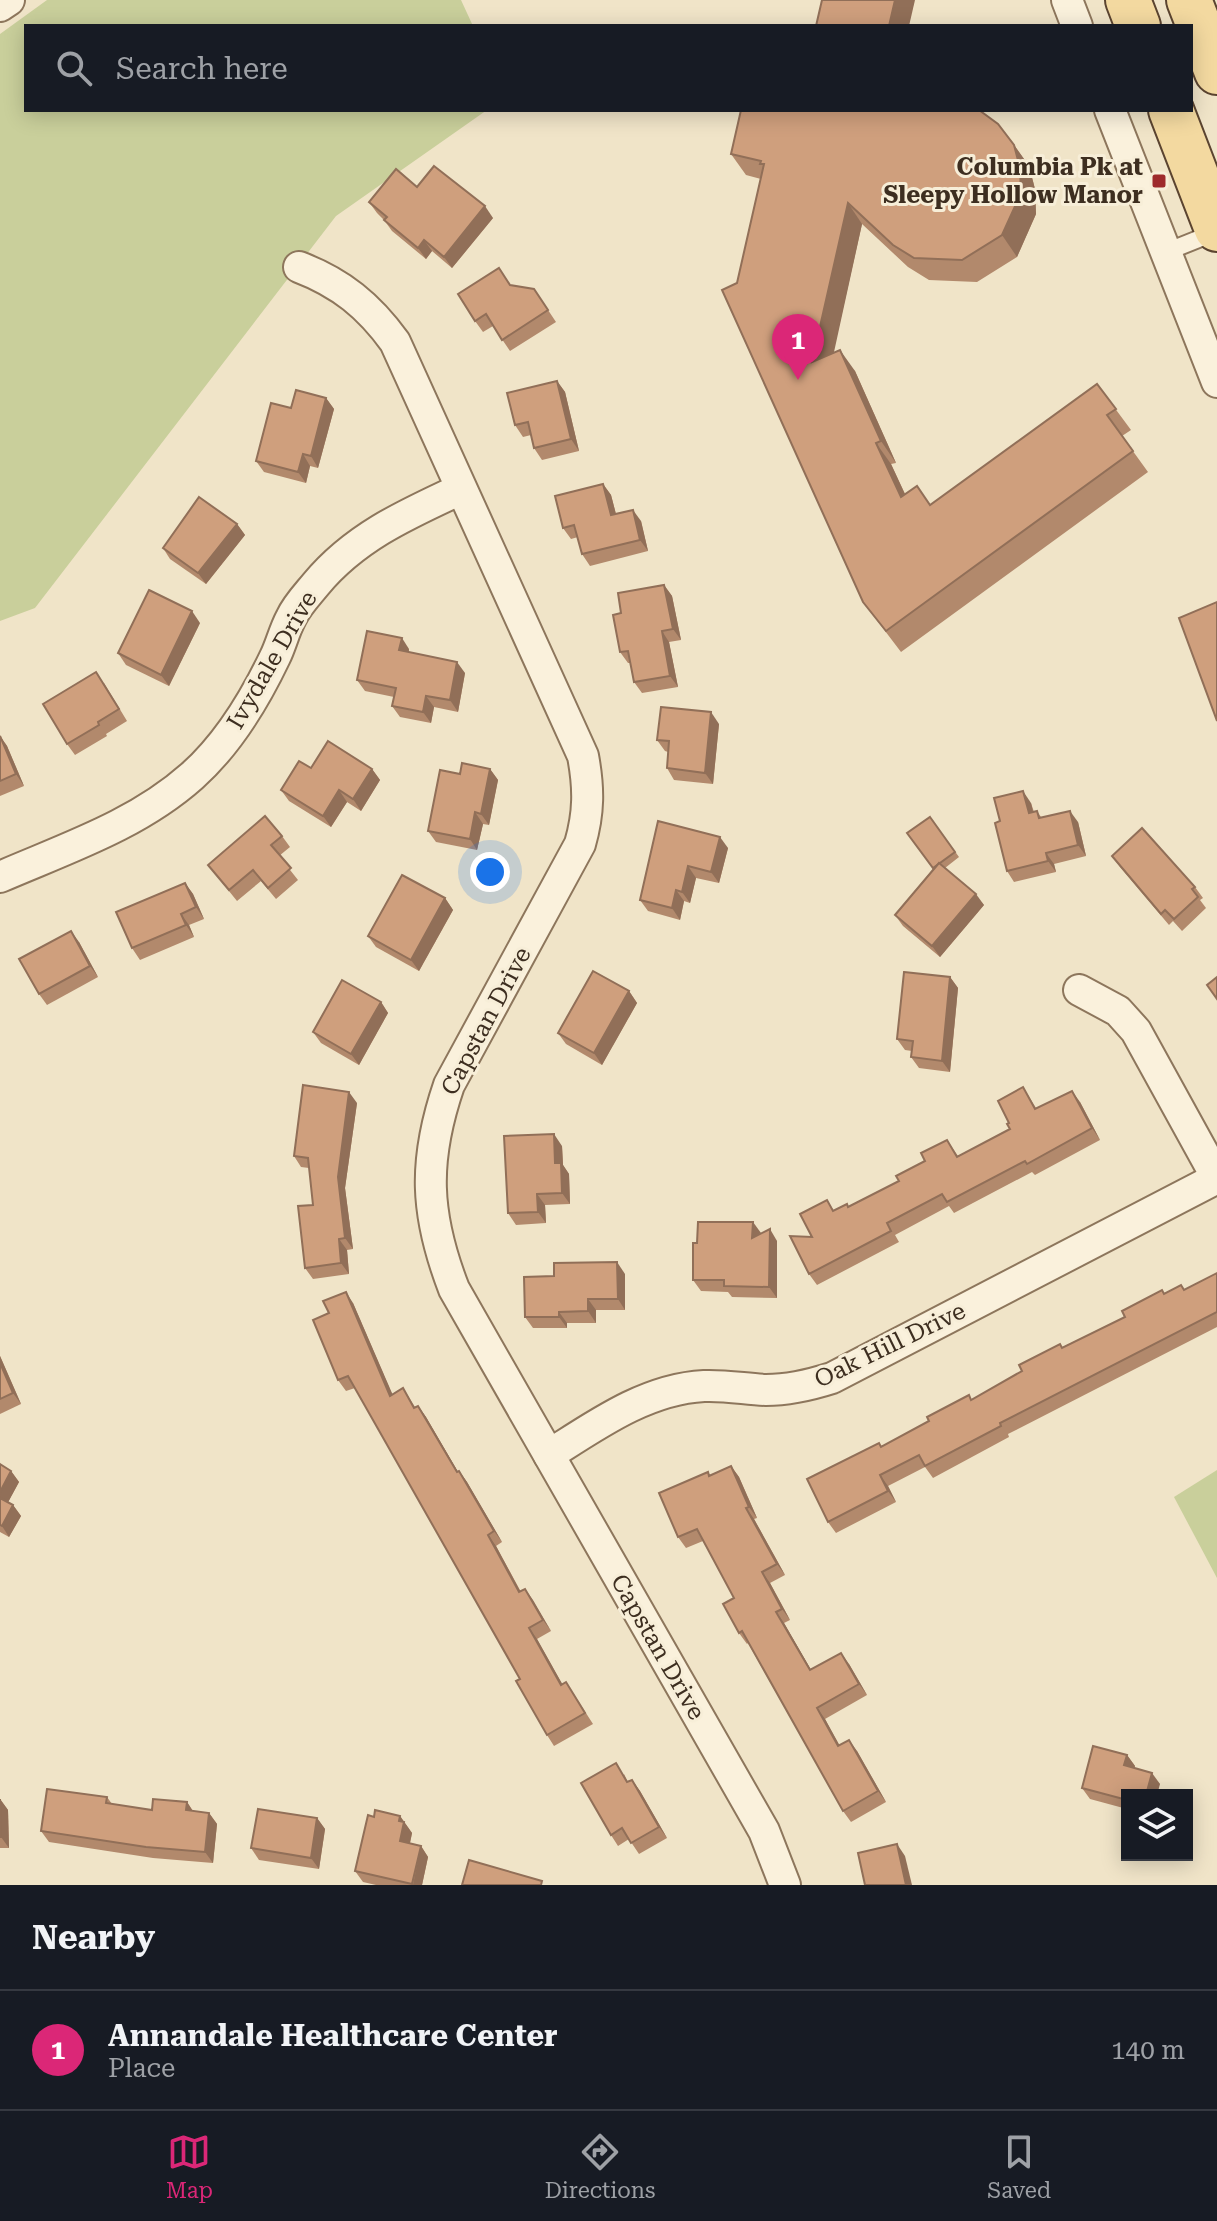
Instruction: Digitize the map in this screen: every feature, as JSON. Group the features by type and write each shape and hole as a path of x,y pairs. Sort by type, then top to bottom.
{"main road":[{"path":"1128,0 1137,24"},
{"path":"1189,0 1217,72"},
{"path":"1172,112 1217,230"}],"street":[{"path":"0,6 9,0"},
{"path":"1067,0 1076,24"},
{"path":"1111,112 1217,382"},
{"name":"Capstan Drive","path":"299,267 348,291 374,314 395,342 583,756 589,785 588,815 580,844 449,1085 436,1123 430,1162 431,1205 440,1252 454,1289 764,1831 785,1885"},
{"name":"Ivydale Drive","path":"0,877 107,832 155,805 193,775 227,738 254,699 291,617 331,566 365,537 461,489"},
{"path":"1079,990 1118,1011 1136,1031 1217,1178"},
{"name":"Oak Hill Drive","path":"549,1455 642,1400 670,1391 704,1386 768,1390 800,1388 832,1378 1217,1178"}],"lane":[{"path":"1166,252 1217,230"}],"green space":[{"path":"47,0 461,0 472,24 24,24 24,112 484,112 336,216 35,608 0,621 0,34"},
{"path":"1217,1470 1217,1578 1174,1497"}],"building":[{"path":"822,0 895,0 889,24 816,24"},
{"path":"741,112 982,112 998,124 1014,145 1020,168 1021,193 1002,235 962,260 914,258 893,245 848,203 812,362 840,350 881,441 876,443 901,497 917,486 930,505 1097,384 1116,409 1107,415 1133,451 886,631 863,602 722,290 737,283 764,164 731,154"},
{"path":"434,166 485,206 444,257 424,240 418,248 384,220 387,217 369,202 396,169 417,187"},
{"path":"499,268 510,285 534,289 548,310 502,340 486,314 475,321 458,294"},
{"path":"557,381 571,439 534,448 528,422 515,425 507,393"},
{"path":"296,390 326,398 311,456 303,454 298,472 256,461 271,403 291,408"},
{"path":"603,484 611,515 633,510 640,540 582,554 574,525 563,528 555,496"},
{"path":"199,497 237,524 198,573 163,548"},
{"path":"664,585 673,629 662,631 670,676 634,682 628,651 620,652 613,615 621,613 618,593"},
{"path":"149,590 192,611 161,675 118,653"},
{"path":"1217,602 1217,721 1179,618"},
{"path":"367,631 402,638 399,650 457,662 450,700 426,696 423,712 392,706 396,688 357,680"},
{"path":"96,672 119,709 67,744 43,704"},
{"path":"661,707 711,712 705,773 667,768 669,741 657,740"},
{"path":"0,736 16,774 0,781"},
{"path":"328,741 372,769 353,799 339,790 323,816 281,790 299,761 311,768"},
{"path":"462,763 490,769 481,814 475,812 470,839 428,831 440,770 460,774"},
{"path":"1023,791 1029,813 1037,811 1039,818 1070,811 1078,845 1046,853 1048,861 1007,871 995,823 1000,821 994,798"},
{"path":"265,816 282,836 271,845 291,868 268,888 253,870 229,890 208,865"},
{"path":"930,817 955,852 933,868 907,833"},
{"path":"658,821 720,837 711,872 688,866 682,892 676,890 672,908 640,900"},
{"path":"1142,828 1195,887 1192,889 1198,897 1174,919 1165,910 1161,914 1112,856"},
{"path":"939,863 976,894 932,946 895,915"},
{"path":"402,875 445,898 411,960 368,936"},
{"path":"185,883 196,907 181,914 186,925 132,948 116,912"},
{"path":"71,931 90,966 39,994 19,959"},
{"path":"593,971 629,991 594,1053 558,1033"},
{"path":"904,972 950,977 942,1061 911,1057 913,1041 897,1039"},
{"path":"1217,977 1217,999 1207,985"},
{"path":"342,980 381,1002 351,1054 313,1032"},
{"path":"303,1085 349,1092 338,1177 345,1238 339,1239 341,1263 305,1268 298,1206 313,1205 308,1158 294,1156"},
{"path":"1023,1087 1035,1109 1072,1091 1092,1128 1027,1164 1025,1161 947,1202 942,1194 887,1223 891,1231 809,1274 790,1236 812,1237 800,1214 827,1200 833,1211 847,1204 848,1207 899,1181 896,1176 925,1161 921,1153 947,1140 957,1157 1010,1129 998,1101"},
{"path":"554,1134 555,1163 561,1163 562,1193 537,1194 538,1212 508,1213 504,1136"},
{"path":"698,1222 753,1222 752,1238 770,1229 769,1287 724,1286 724,1280 693,1280 693,1243 697,1243"},
{"path":"617,1262 618,1299 588,1299 588,1311 559,1312 559,1317 525,1317 524,1277 554,1276 554,1263"},
{"path":"1217,1273 1217,1312 1000,1423 1001,1426 925,1466 919,1455 880,1475 888,1491 828,1522 807,1479 879,1443 881,1447 929,1421 927,1417 969,1395 971,1400 1022,1371 1019,1365 1125,1317 1122,1311 1162,1290 1164,1294 1181,1285 1184,1290"},
{"path":"346,1292 390,1396 403,1388 414,1408 418,1406 494,1531 488,1535 519,1592 525,1589 543,1620 529,1628 561,1685 566,1682 585,1713 547,1735 516,1681 520,1679 348,1376 338,1380 313,1320 329,1313 323,1301"},
{"path":"0,1363 13,1393 0,1399"},
{"path":"0,1464 11,1471 0,1492"},
{"path":"731,1466 749,1507 746,1508 777,1564 762,1572 782,1609 776,1612 810,1670 841,1653 859,1684 817,1708 838,1746 849,1740 878,1791 843,1811 742,1631 739,1633 723,1604 734,1598 697,1529 678,1537 659,1493 708,1472 709,1476"},
{"path":"0,1498 13,1505 2,1526 0,1525"},
{"path":"1093,1746 1127,1755 1124,1765 1152,1773 1148,1789 1121,1789 1121,1798 1082,1788"},
{"path":"616,1763 627,1782 632,1780 659,1827 631,1843 622,1828 611,1835 581,1783"},
{"path":"47,1789 107,1797 106,1803 152,1810 153,1799 187,1802 186,1810 209,1813 205,1852 146,1847 41,1831"},
{"path":"258,1809 317,1818 311,1858 251,1848"},
{"path":"375,1810 400,1816 399,1821 404,1822 400,1841 421,1846 412,1884 355,1871 368,1815 374,1817"},
{"path":"897,1844 906,1885 865,1885 858,1853"},
{"path":"469,1860 542,1881 541,1885 462,1885"}],"place":[{"name":"Columbia Pk at Sleepy Hollow Manor","path":"1159,181"},
{"name":"Annandale Healthcare Center","path":"798,380"}]}
